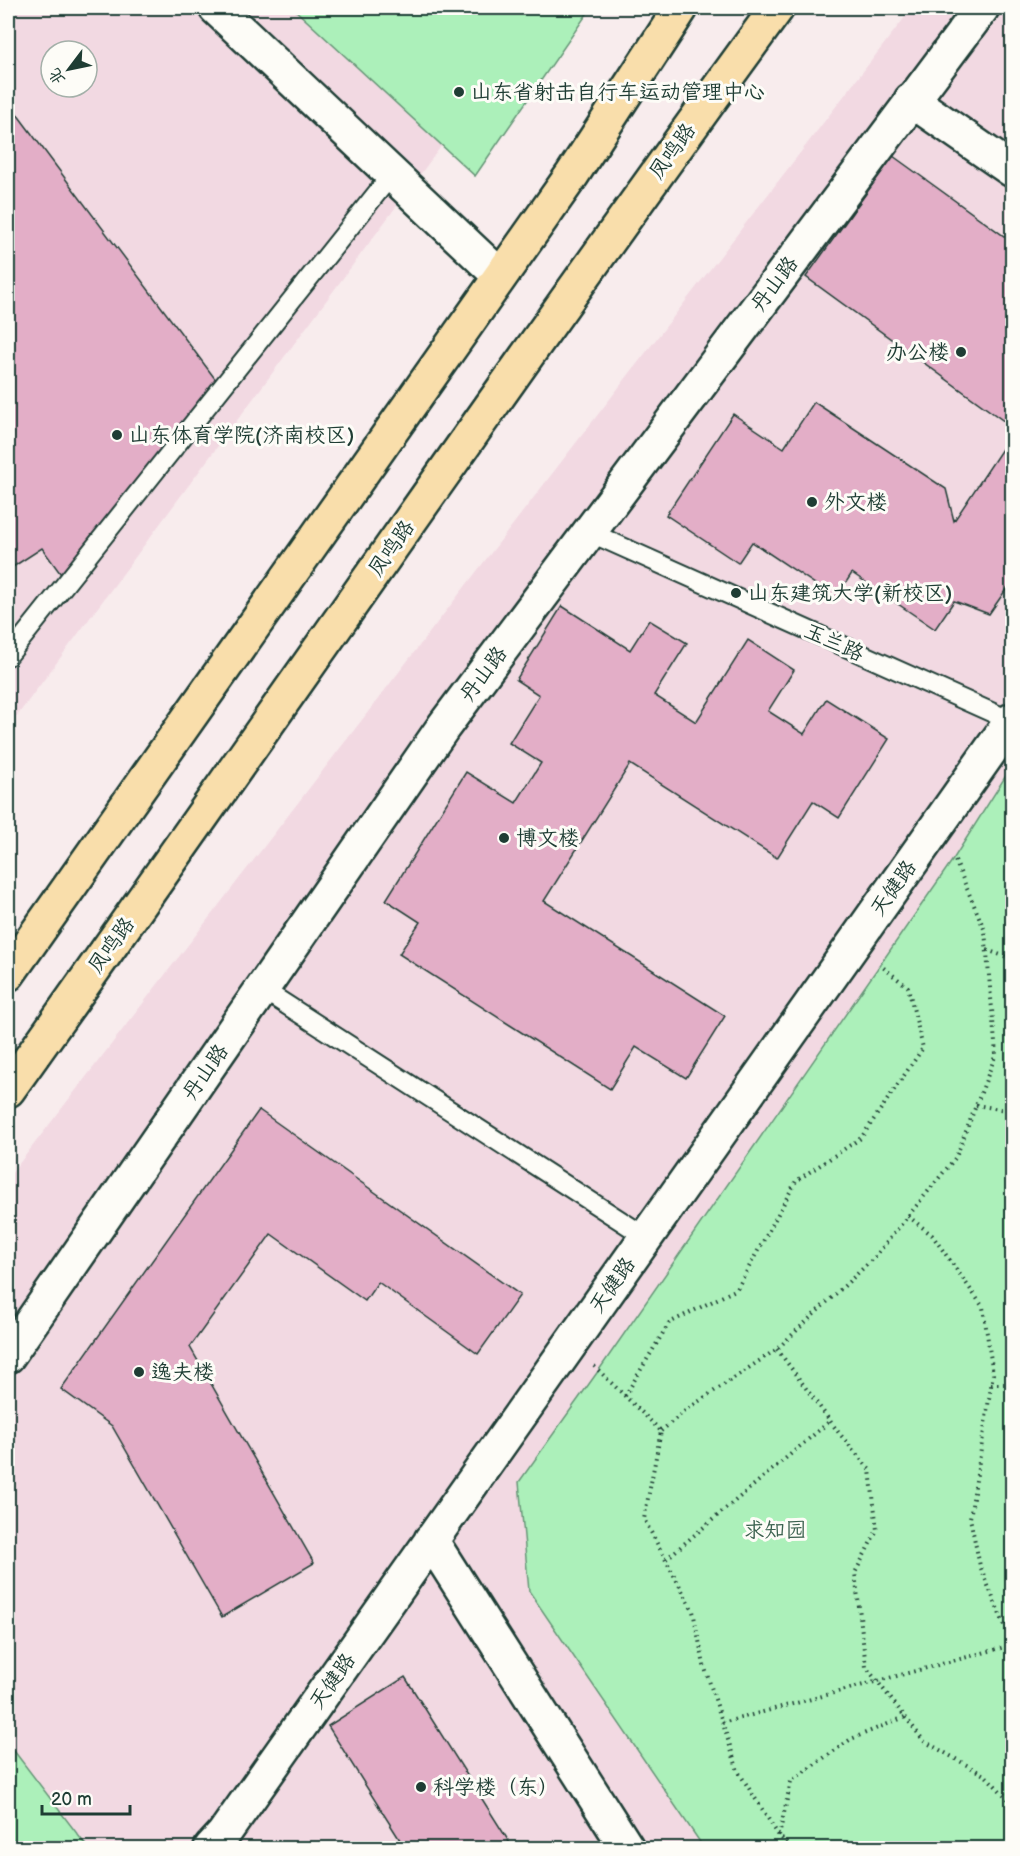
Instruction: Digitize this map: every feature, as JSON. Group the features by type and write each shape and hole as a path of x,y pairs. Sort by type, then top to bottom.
{"main road":[{"path":"8,975 572,175 681,8"},
{"name":"凤鸣路","path":"8,1090 618,225 777,8"}],"street":[{"path":"216,8 500,276"},
{"name":"丹山路","path":"8,1356 444,726 982,8"},
{"path":"911,100 1012,170"},
{"name":"天健路","path":"211,1848 230,1825 1012,721"},
{"path":"431,1540 627,1848"}],"lane":[{"path":"8,656 392,174"},
{"name":"玉兰路","path":"589,532 1012,721"},
{"path":"262,989 646,1236"}],"path":[{"path":"791,1848 778,1836 738,1771 704,1665 693,1611 645,1519 661,1431 686,1410 777,1349 874,1258 956,1157 996,1054 985,931 954,858"},
{"path":"987,950 1012,959"},
{"path":"625,1396 669,1323 737,1289 796,1182 861,1138 923,1048 908,987 880,965"},
{"path":"976,1105 1012,1112"},
{"path":"722,1723 1012,1644 980,1566 970,1518 993,1374 983,1306 932,1235 908,1216"},
{"path":"569,1347 599,1370 661,1431"},
{"path":"777,1349 830,1421 870,1470 878,1530 855,1573 866,1667 924,1741 986,1776 1012,1803"},
{"path":"991,1384 1012,1383"},
{"path":"666,1559 830,1421"},
{"path":"778,1836 791,1781 851,1739 905,1718"}],"shaded area":[{"name":"山东体育学院(济南校区)","path":"8,8 298,8 445,141 8,728"},
{"name":"山东建筑大学(新校区)","path":"912,8 1012,8 1012,1848 8,1848 8,1178"}],"green space":[{"name":"山东省射击自行车运动管理中心","path":"293,8 591,8 475,176"},
{"name":"求知园","path":"1012,766 1012,1848 704,1848 529,1591 519,1482 954,858"},
{"path":"8,1743 88,1848 8,1848"}],"building":[{"path":"8,102 222,388 63,577 42,548 8,570"},
{"name":"办公楼","path":"893,156 1012,242 1012,427 806,277"},
{"name":"外文楼","path":"814,402 946,489 954,521 1012,434 1012,581 989,614 954,601 935,629 852,573 836,598 752,542 738,563 666,515 733,414 784,448"},
{"name":"博文楼","path":"562,606 630,650 649,620 687,643 654,695 696,722 748,640 794,670 768,711 804,734 826,699 889,739 839,818 813,801 777,858 630,764 544,901 725,1016 686,1078 636,1047 610,1089 399,954 420,922 386,900 466,772 516,803 541,763 509,743 539,695 516,680"},
{"name":"逸夫楼","path":"259,1110 520,1295 478,1354 378,1282 365,1301 271,1234 190,1347 314,1563 222,1617 112,1426 61,1389"},
{"name":"科学楼（东）","path":"405,1677 513,1848 405,1848 328,1726"}],"place":[{"name":"山东省射击自行车运动管理中心","path":"459,92"},
{"name":"办公楼","path":"961,352"},
{"name":"山东体育学院(济南校区)","path":"117,435"},
{"name":"外文楼","path":"812,502"},
{"name":"山东建筑大学(新校区)","path":"736,593"},
{"name":"博文楼","path":"504,838"},
{"name":"逸夫楼","path":"139,1372"},
{"name":"科学楼（东）","path":"421,1787"}]}
